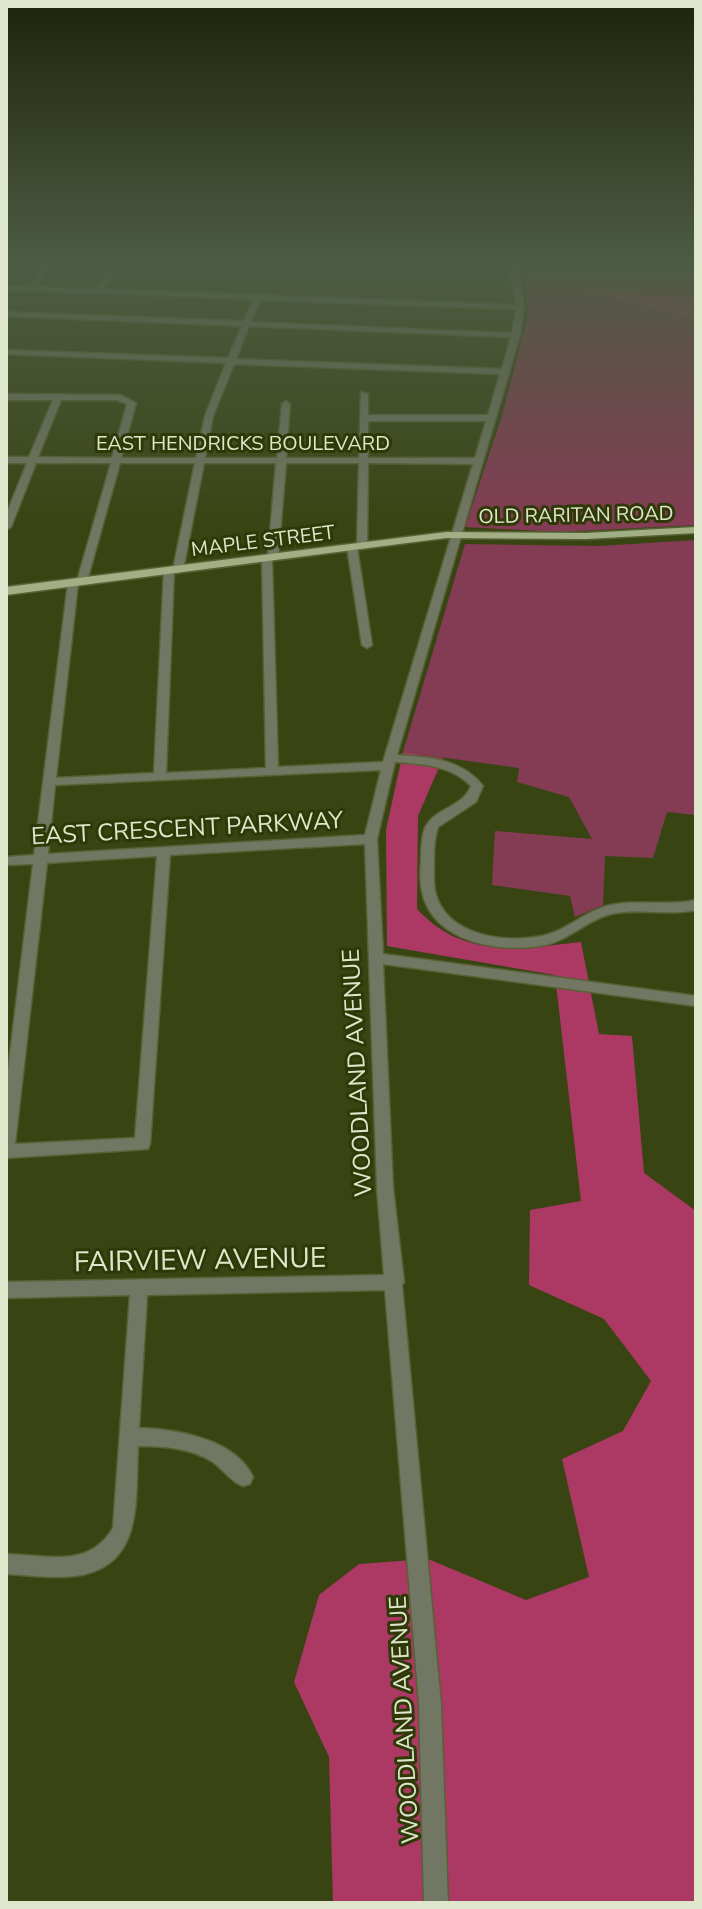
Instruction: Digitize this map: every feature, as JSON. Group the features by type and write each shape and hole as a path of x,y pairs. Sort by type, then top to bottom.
{"main road":[{"name":"OLD RARITAN ROAD","path":"457,535 598,536 696,530"},
{"name":"MAPLE STREET","path":"6,591 457,535"}],"street":[{"path":"160,775 173,570 201,462 209,416 237,351"},
{"name":"WOODLAND AVENUE","path":"436,1903 430,1704 385,1188 371,839 388,762 511,351"},
{"path":"6,352 505,372"},
{"path":"364,394 357,547 367,645"},
{"path":"6,397 128,400 132,403 117,461 77,582 48,782 42,859 6,1152 142,1144 164,853"},
{"path":"6,527 58,397"},
{"path":"272,770 270,558 286,404"},
{"path":"363,418 492,418"},
{"name":"EAST HENDRICKS BOULEVARD","path":"6,460 480,461"},
{"path":"48,782 388,762 451,767 469,776 477,786 472,799 437,817 429,829 426,879 430,904 445,923 456,930 488,940 528,942 559,935 606,911 660,910 696,905"},
{"name":"EAST CRESCENT PARKWAY","path":"6,861 371,839"},
{"path":"375,958 696,1001"},
{"name":"FAIRVIEW AVENUE","path":"6,1290 395,1282"},
{"path":"6,1564 86,1566 111,1550 123,1530 139,1288"},
{"path":"130,1437 170,1438 195,1443 230,1462 243,1477"}],"shaded area":[{"path":"519,351 696,351 696,525 559,532 465,527 501,419"},
{"path":"696,540 696,815 667,812 653,858 605,856 603,905 575,917 570,896 492,885 495,831 592,839 569,797 517,782 519,768 403,752 465,544 599,546"},
{"path":"403,752 443,758 418,816 417,909 453,936 473,943 514,948 581,942 599,1034 632,1036 644,1173 696,1211 696,1903 333,1903 329,1757 294,1682 319,1595 359,1564 428,1559 526,1600 589,1577 562,1459 623,1431 651,1381 604,1319 529,1285 530,1210 581,1201 555,975 387,946 386,830"}]}
